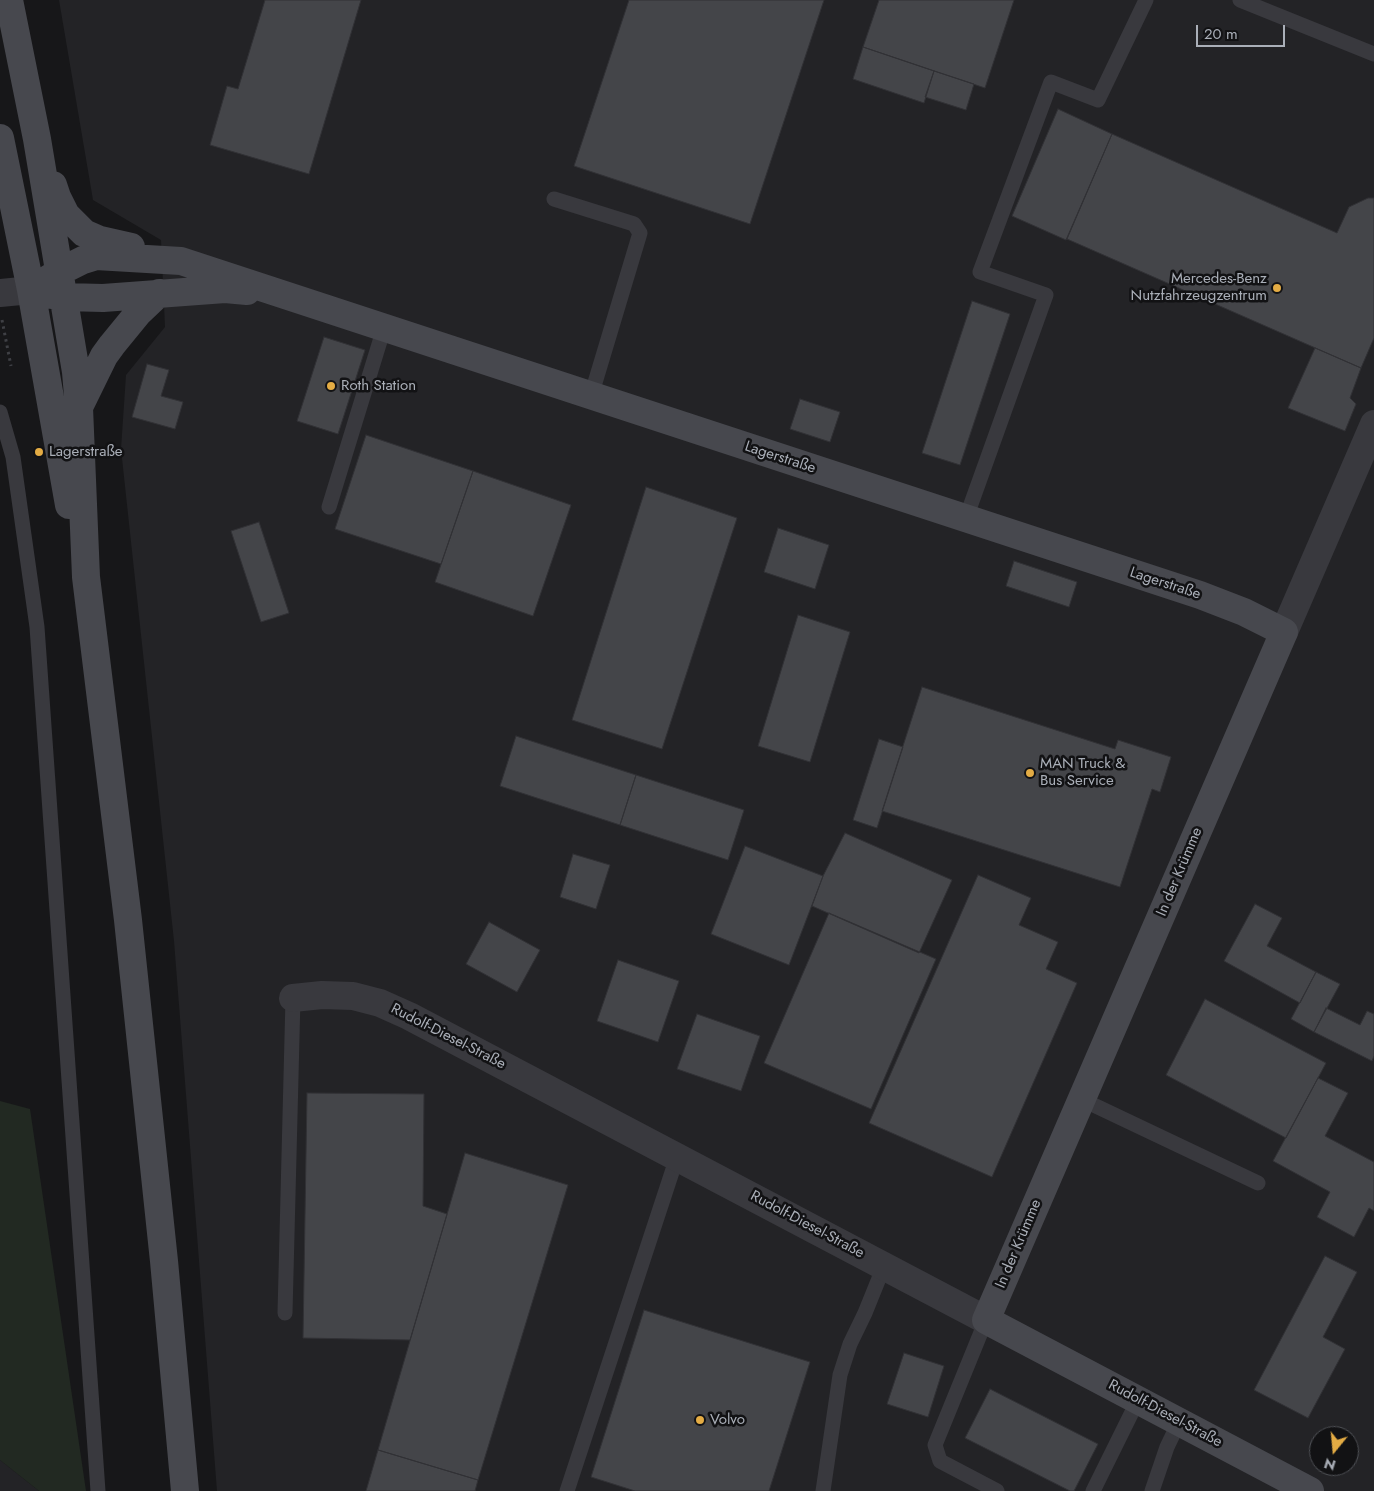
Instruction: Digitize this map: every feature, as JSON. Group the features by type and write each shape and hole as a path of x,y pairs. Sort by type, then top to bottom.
{"street":[{"path":"9,0 38,139 76,372 86,577 128,920 164,1261 185,1491"},
{"path":"0,138 31,290 60,457 86,577"},
{"path":"38,139 57,197 66,215 84,233 100,240 181,261"},
{"name":"Lagerstraße","path":"61,284 83,260 96,256 181,261 210,269 273,292 1200,595 1244,612 1284,632"},
{"name":"Lagerstraße","path":"31,290 61,284 103,298 224,289 273,292"},
{"path":"1,306 31,290"},
{"path":"79,407 104,356 139,312 159,293"},
{"name":"In der Krümme","path":"986,1320 1374,424"},
{"name":"Rudolf-Diesel-Straße","path":"293,998 322,995 353,996 380,1003 442,1032 1310,1491"}],"lane":[{"path":"966,518 1046,295 980,272 1051,82 1098,100 1146,0"},
{"path":"1240,0 1374,54"},
{"path":"554,199 634,224 640,233 590,396"},
{"path":"329,507 384,328"},
{"path":"0,412 13,457 37,627 98,1491"},
{"path":"285,1313 293,998"},
{"path":"1081,1099 1258,1183"},
{"path":"567,1491 677,1157"},
{"path":"823,1491 840,1375 850,1344 884,1266"},
{"path":"986,1320 935,1445 940,1461 997,1491"},
{"path":"1093,1491 1138,1400"},
{"path":"1152,1491 1166,1447 1179,1422"}],"path":[{"path":"1,306 11,366"}],"shaded area":[{"path":"59,0 1374,0 1374,1491 217,1491 174,941 121,449 126,375 165,327 161,240 93,200"},
{"path":"0,1101 30,1109 86,1491 39,1491 0,1460"},
{"path":"0,1460 39,1491 0,1491"}],"building":[{"path":"265,0 361,0 309,174 210,145 227,86 238,89"},
{"path":"629,0 824,0 750,224 574,166"},
{"path":"879,0 1014,0 985,88 863,47"},
{"path":"863,47 934,71 924,103 853,79"},
{"path":"934,71 974,84 966,110 925,97"},
{"path":"1058,109 1112,134 1066,240 1012,216"},
{"name":"Mercedes-Benz Nutzfahrzeugzentrum","path":"1112,134 1337,233 1349,207 1368,198 1374,198 1374,338 1361,368 1067,239"},
{"path":"972,301 1010,314 960,465 922,453"},
{"name":"Roth Station","path":"324,337 365,350 338,434 297,421"},
{"path":"1315,348 1361,368 1350,398 1356,404 1345,431 1288,408"},
{"path":"147,364 169,370 161,396 183,402 175,429 132,417"},
{"path":"800,399 840,412 830,442 790,429"},
{"path":"366,435 473,471 441,564 335,529"},
{"path":"473,471 571,505 533,616 435,582"},
{"path":"646,487 737,518 662,749 572,720"},
{"path":"259,522 289,613 261,622 231,531"},
{"path":"778,528 829,545 815,589 764,572"},
{"path":"1014,561 1077,582 1069,607 1006,586"},
{"path":"798,615 850,632 810,762 758,746"},
{"name":"MAN Truck & Bus Service","path":"922,687 1115,749 1118,740 1171,757 1160,792 1152,789 1120,887 882,811"},
{"path":"516,736 636,775 620,825 500,786"},
{"path":"879,739 903,747 877,828 853,820"},
{"path":"636,775 744,810 728,860 620,825"},
{"path":"845,833 952,880 919,953 812,906 823,876"},
{"path":"745,846 823,876 789,965 711,934"},
{"path":"573,854 610,865 596,909 560,897"},
{"path":"978,875 1031,898 1019,925 1058,942 1046,969 1077,983 992,1177 869,1123"},
{"path":"1255,904 1282,918 1267,946 1316,972 1300,1003 1224,961"},
{"path":"829,913 936,959 871,1109 764,1063"},
{"path":"489,922 540,950 517,992 466,964"},
{"path":"618,960 679,981 658,1042 597,1021"},
{"path":"1316,972 1340,984 1314,1032 1291,1019"},
{"path":"1205,999 1326,1063 1286,1138 1166,1075"},
{"path":"1326,1008 1360,1025 1367,1011 1374,1014 1374,1056 1372,1061 1314,1032"},
{"path":"697,1014 760,1036 741,1091 677,1069"},
{"path":"1318,1078 1348,1093 1325,1136 1374,1162 1374,1211 1369,1208 1354,1237 1317,1217 1330,1192 1273,1161"},
{"path":"307,1093 424,1094 423,1206 447,1214 410,1340 303,1338"},
{"path":"465,1153 568,1185 478,1480 378,1450"},
{"path":"1325,1256 1357,1272 1323,1337 1345,1349 1308,1418 1254,1390"},
{"name":"Volvo","path":"644,1310 810,1362 769,1491 635,1491 591,1477"},
{"path":"904,1353 944,1366 928,1417 887,1404"},
{"path":"990,1389 1098,1444 1074,1491 1070,1491 965,1438"},
{"path":"378,1450 478,1480 475,1491 366,1491"}],"place":[{"name":"Mercedes-Benz Nutzfahrzeugzentrum","path":"1277,288"},
{"name":"Roth Station","path":"331,386"},
{"name":"Lagerstraße","path":"39,452"},
{"name":"MAN Truck & Bus Service","path":"1030,773"},
{"name":"Volvo","path":"700,1420"}]}
